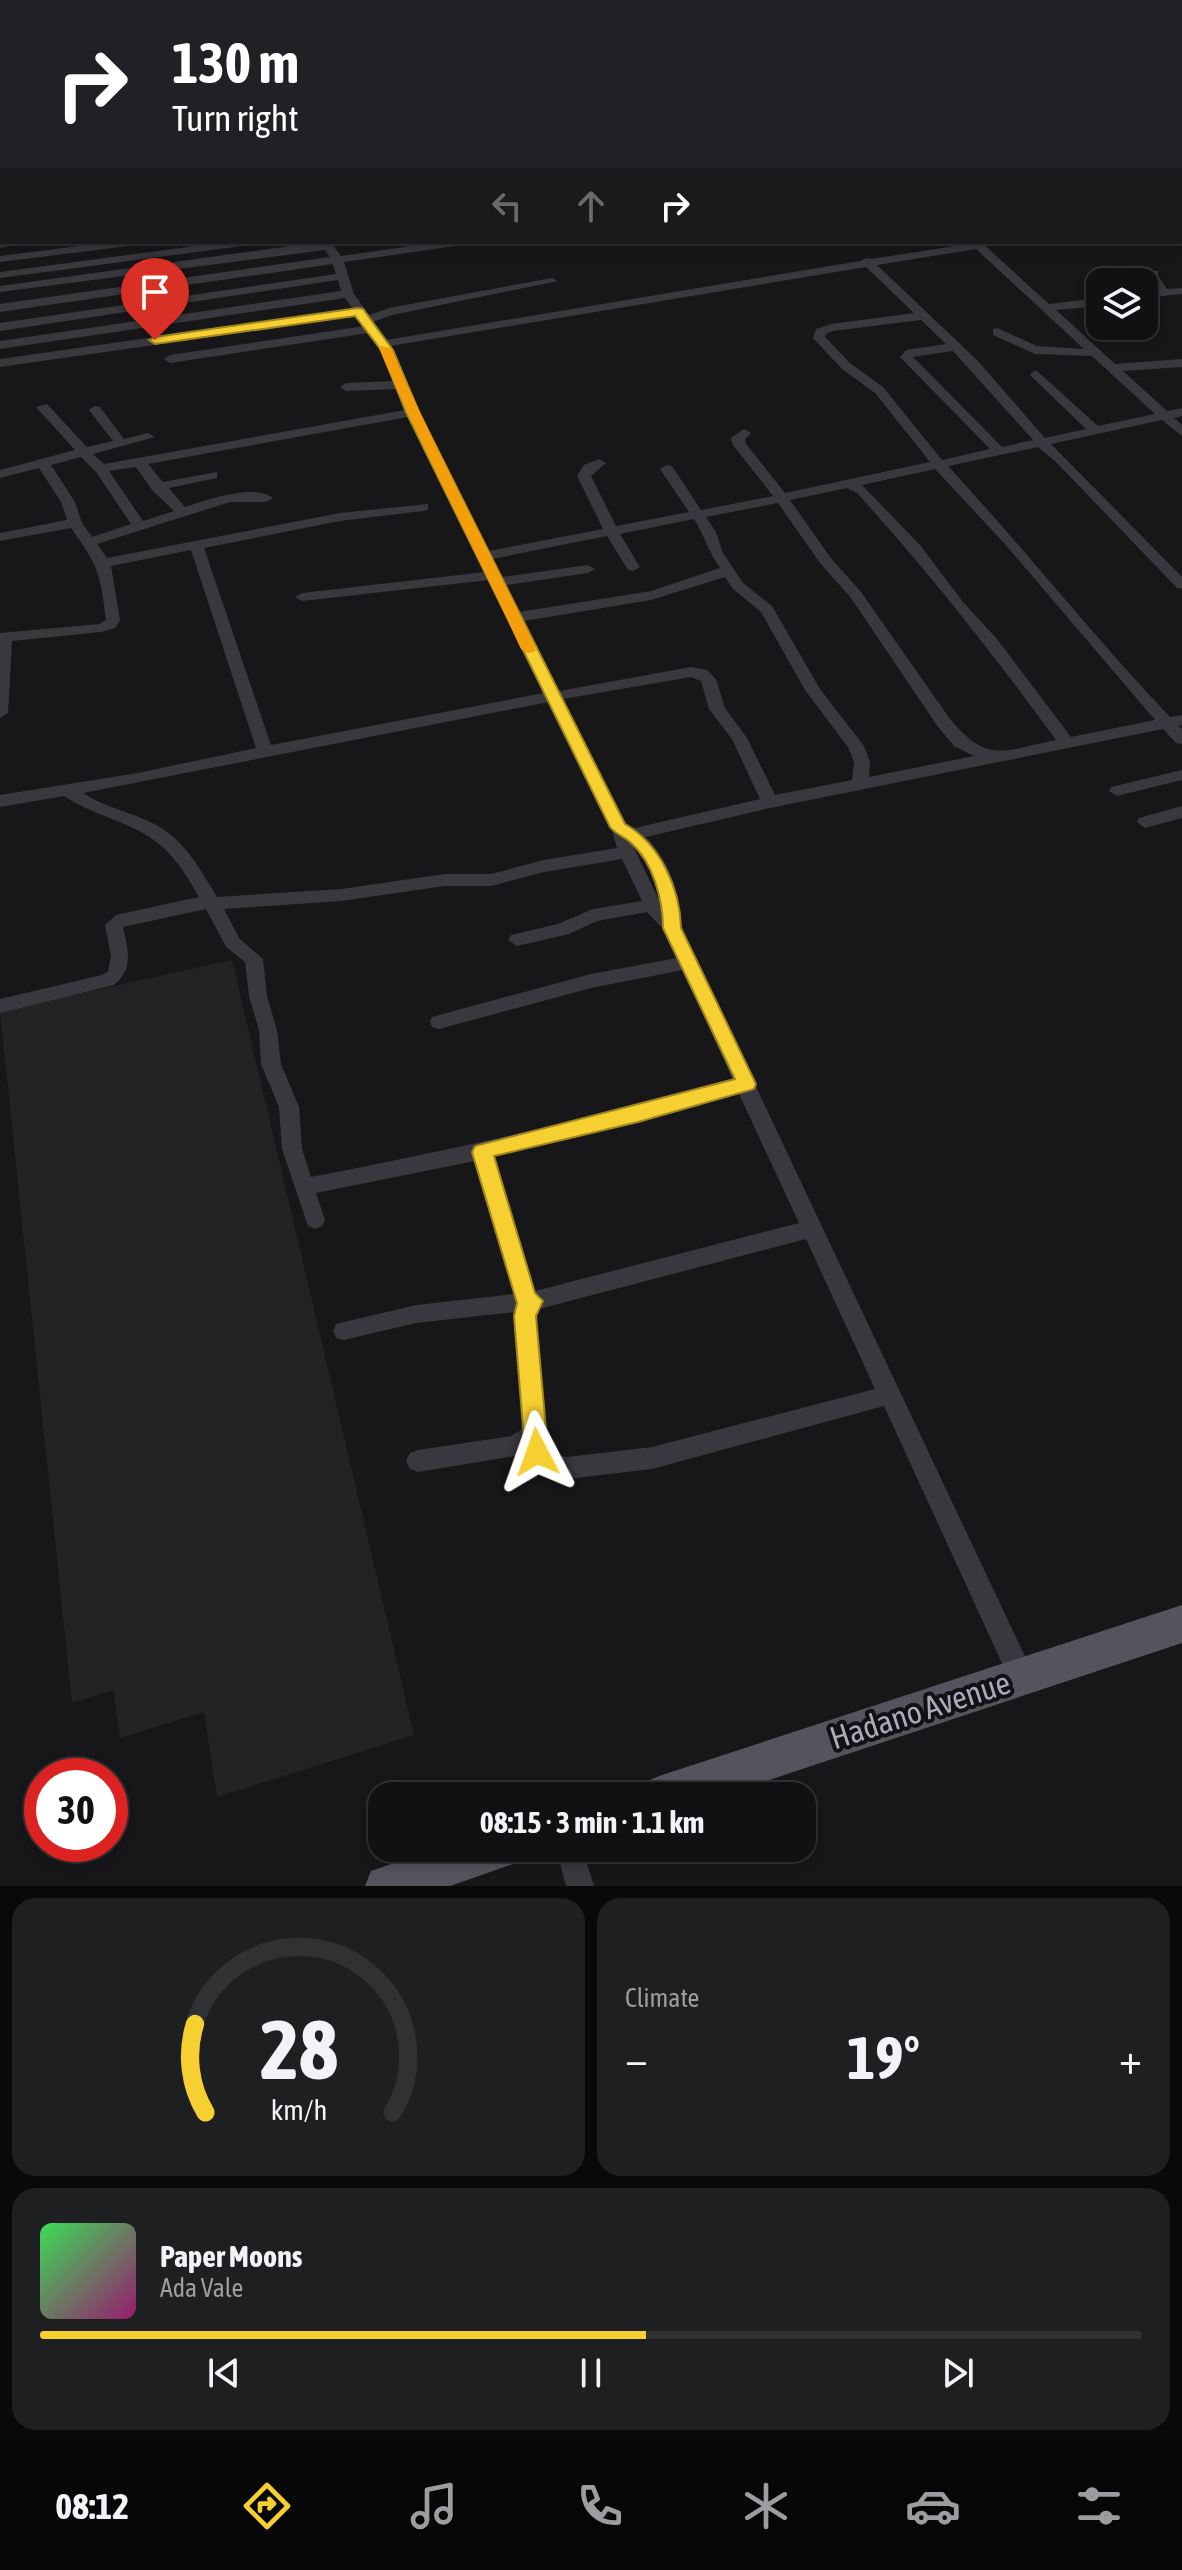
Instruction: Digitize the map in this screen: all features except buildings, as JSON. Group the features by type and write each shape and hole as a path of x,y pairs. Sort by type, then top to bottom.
{"main road":[{"name":"Hadano Avenue","path":"701,1782 1182,1624"},
{"path":"386,1886 459,1862"}],"street":[{"path":"0,259 121,244"},
{"path":"144,244 145,256"},
{"path":"0,275 226,244"},
{"path":"233,244 238,258"},
{"path":"0,289 327,244 338,260 348,294 365,321 387,346 412,412 625,838 652,905 672,928 1021,1676"},
{"path":"387,346 473,327 976,244 1182,432"},
{"path":"0,308 338,260 421,245"},
{"path":"866,261 977,367 1043,444 1182,585"},
{"path":"28,271 30,285"},
{"path":"0,327 344,276"},
{"path":"170,359 552,281"},
{"path":"1158,283 1162,287 1161,292"},
{"path":"1158,293 1182,291"},
{"path":"0,345 348,294"},
{"path":"1047,308 1086,304"},
{"path":"922,316 831,328 820,332 819,338 846,366 879,390 1174,722 1182,739"},
{"path":"0,363 365,321"},
{"path":"997,332 1035,350 1096,353"},
{"path":"954,347 910,353 906,357 999,451"},
{"path":"1112,368 1182,363"},
{"path":"1036,374 1096,431"},
{"path":"346,387 400,385"},
{"path":"42,407 101,469 139,525"},
{"path":"95,410 121,443"},
{"path":"101,469 412,412"},
{"path":"486,556 859,485 1182,412"},
{"path":"744,433 738,438 740,445 825,560 856,595 944,723 960,742 991,758"},
{"path":"0,474 148,437"},
{"path":"138,461 157,487 181,511"},
{"path":"599,463 589,468 584,476 633,567"},
{"path":"0,713 3,638 110,625 113,620 103,563 75,523 68,502 44,465"},
{"path":"667,469 738,586 767,609 813,690 856,746 862,762 860,785"},
{"path":"157,487 212,475"},
{"path":"859,485 992,642 1067,743"},
{"path":"89,542 229,498 266,498"},
{"path":"103,563 340,517 423,507"},
{"path":"0,537 75,523"},
{"path":"196,545 265,751"},
{"path":"302,597 588,569"},
{"path":"513,618 666,593 699,584 728,570"},
{"path":"0,801 69,791 420,720 679,674 702,673 708,679 717,709 739,738 770,802"},
{"path":"0,1006 118,975 121,967 114,925 122,919 210,903 341,895 445,880 491,880 544,866 625,838 770,802 1174,722"},
{"path":"1117,791 1182,775"},
{"path":"69,791 91,806 155,832 187,862 235,947 252,957 258,996 268,1030 271,1064 289,1107 292,1149 315,1220"},
{"path":"1145,822 1182,812"},
{"path":"625,838 661,875 672,909 672,928"},
{"path":"517,940 563,929 593,915 652,905"},
{"path":"439,1022 591,981 687,963"},
{"path":"304,1187 482,1152 747,1084"},
{"path":"482,1152 530,1301"},
{"path":"344,1331 416,1314 530,1301 811,1229"},
{"path":"530,1301 525,1316 529,1443 544,1462 567,1468 652,1458 889,1395"},
{"path":"418,1461 529,1443"},
{"path":"573,1862 580,1886"}],"shaded area":[{"path":"232,960 414,1735 217,1797 204,1712 120,1738 113,1690 72,1703 0,1011"}],"slow traffic":[{"path":"385,348 412,412 486,556 528,649"}],"route":[{"path":"155,340 358,312 387,350 412,412 619,827 639,839 661,875 672,909 672,928 747,1084 482,1152 527,1300 532,1301 526,1307 525,1316 537,1452"}]}
